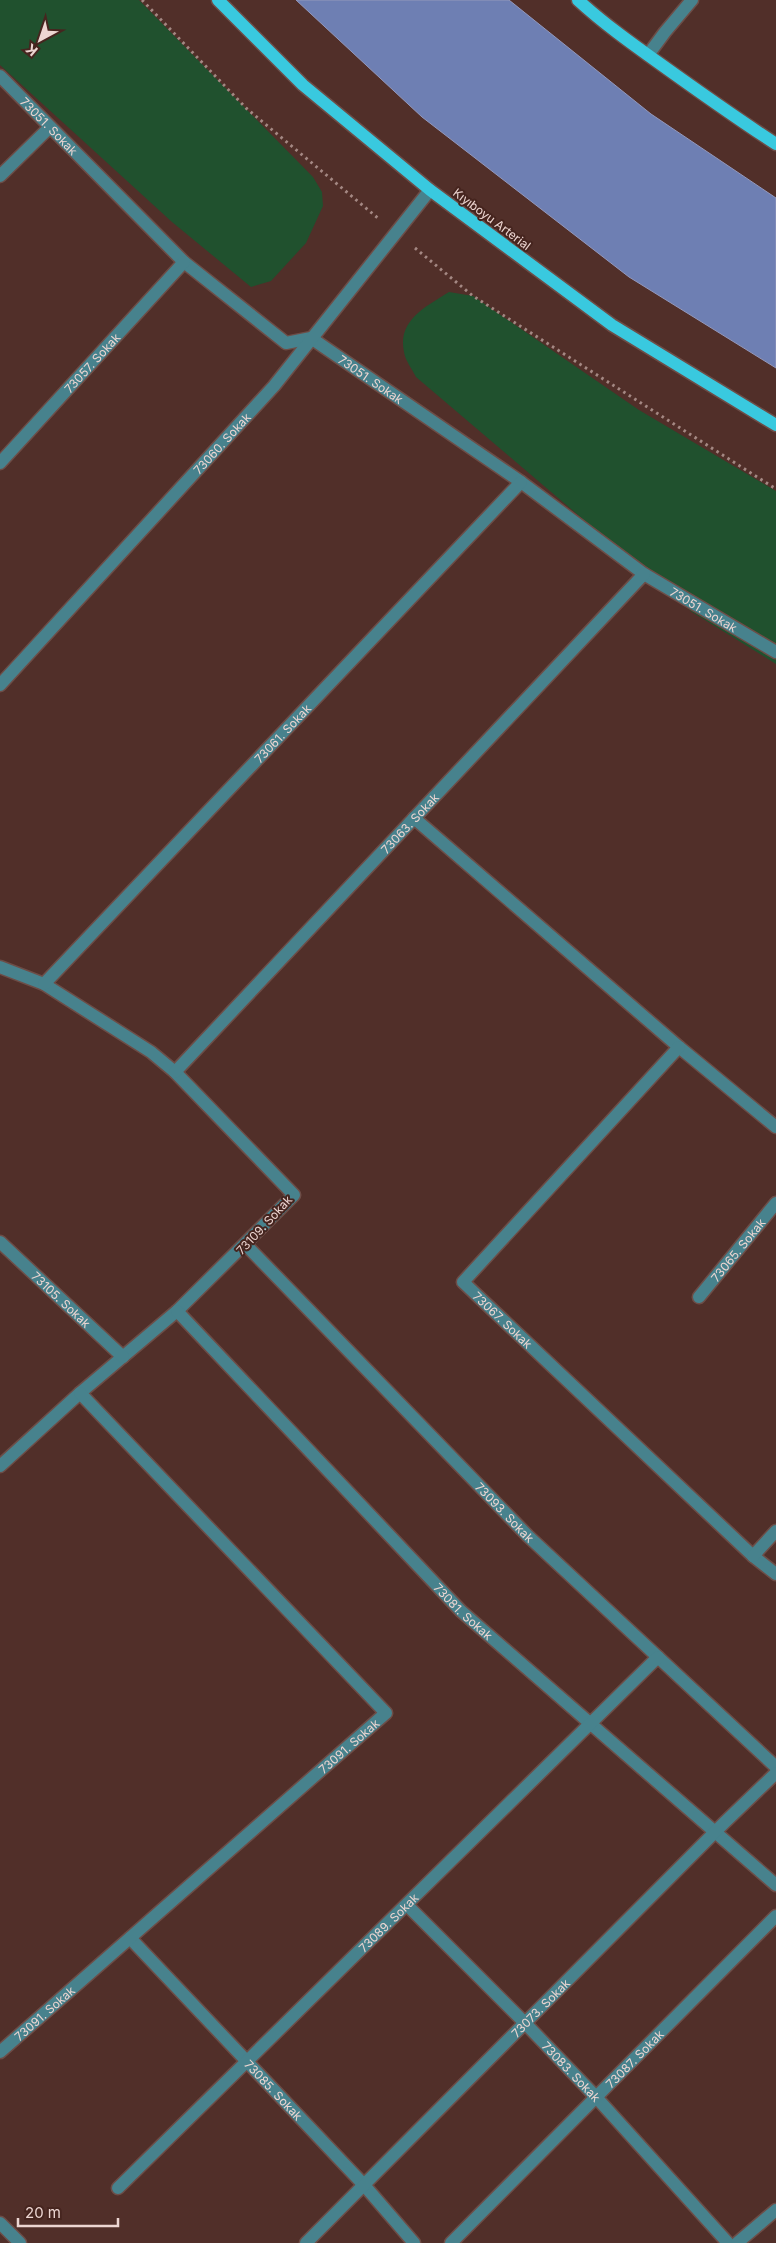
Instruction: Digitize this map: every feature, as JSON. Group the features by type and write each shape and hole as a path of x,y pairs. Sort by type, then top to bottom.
{"main road":[{"name":"Kıyıboyu Arterial","path":"218,0 303,85 430,190 612,325 776,425"},
{"path":"578,0 648,55 728,113 776,144"}],"street":[{"path":"648,55 692,0"},
{"name":"73051. Sokak","path":"0,76 184,262 286,343 311,338 521,482 644,574 776,652"},
{"path":"0,176 50,127"},
{"name":"73060. Sokak","path":"0,685 274,386 430,190"},
{"name":"73057. Sokak","path":"0,463 184,262"},
{"name":"73061. Sokak","path":"44,984 521,482"},
{"name":"73063. Sokak","path":"176,1072 644,574"},
{"path":"414,818 679,1047 776,1127"},
{"name":"73109. Sokak","path":"0,967 44,984 151,1052 176,1072 294,1195 178,1311 80,1393 0,1466"},
{"name":"73067. Sokak","path":"679,1047 463,1282 754,1556 776,1574"},
{"name":"73065. Sokak","path":"699,1297 776,1203"},
{"name":"73105. Sokak","path":"0,1242 123,1357"},
{"name":"73093. Sokak","path":"246,1245 528,1536 776,1766"},
{"name":"73081. Sokak","path":"178,1311 461,1611 776,1885"},
{"name":"73091. Sokak","path":"0,2052 386,1713 80,1393"},
{"path":"754,1556 776,1530"},
{"name":"73089. Sokak","path":"118,2188 658,1657"},
{"name":"73073. Sokak","path":"306,2243 776,1773"},
{"name":"73083. Sokak","path":"407,1905 596,2097 728,2243"},
{"name":"73087. Sokak","path":"451,2243 776,1916"},
{"name":"73085. Sokak","path":"130,1938 364,2185 414,2243"},
{"path":"737,2243 776,2210"},
{"path":"0,2223 20,2243"}],"path":[{"path":"142,0 246,108 472,296 776,488"}],"green space":[{"path":"0,0 139,0 313,177 322,192 323,206 306,243 271,281 251,287 172,222 0,65"},
{"path":"449,292 473,296 639,410 776,491 776,664 692,612 416,377 405,355 403,341 405,331 416,315"}],"water":[{"path":"296,0 509,0 651,114 776,198 776,368 629,277 422,117"}]}
